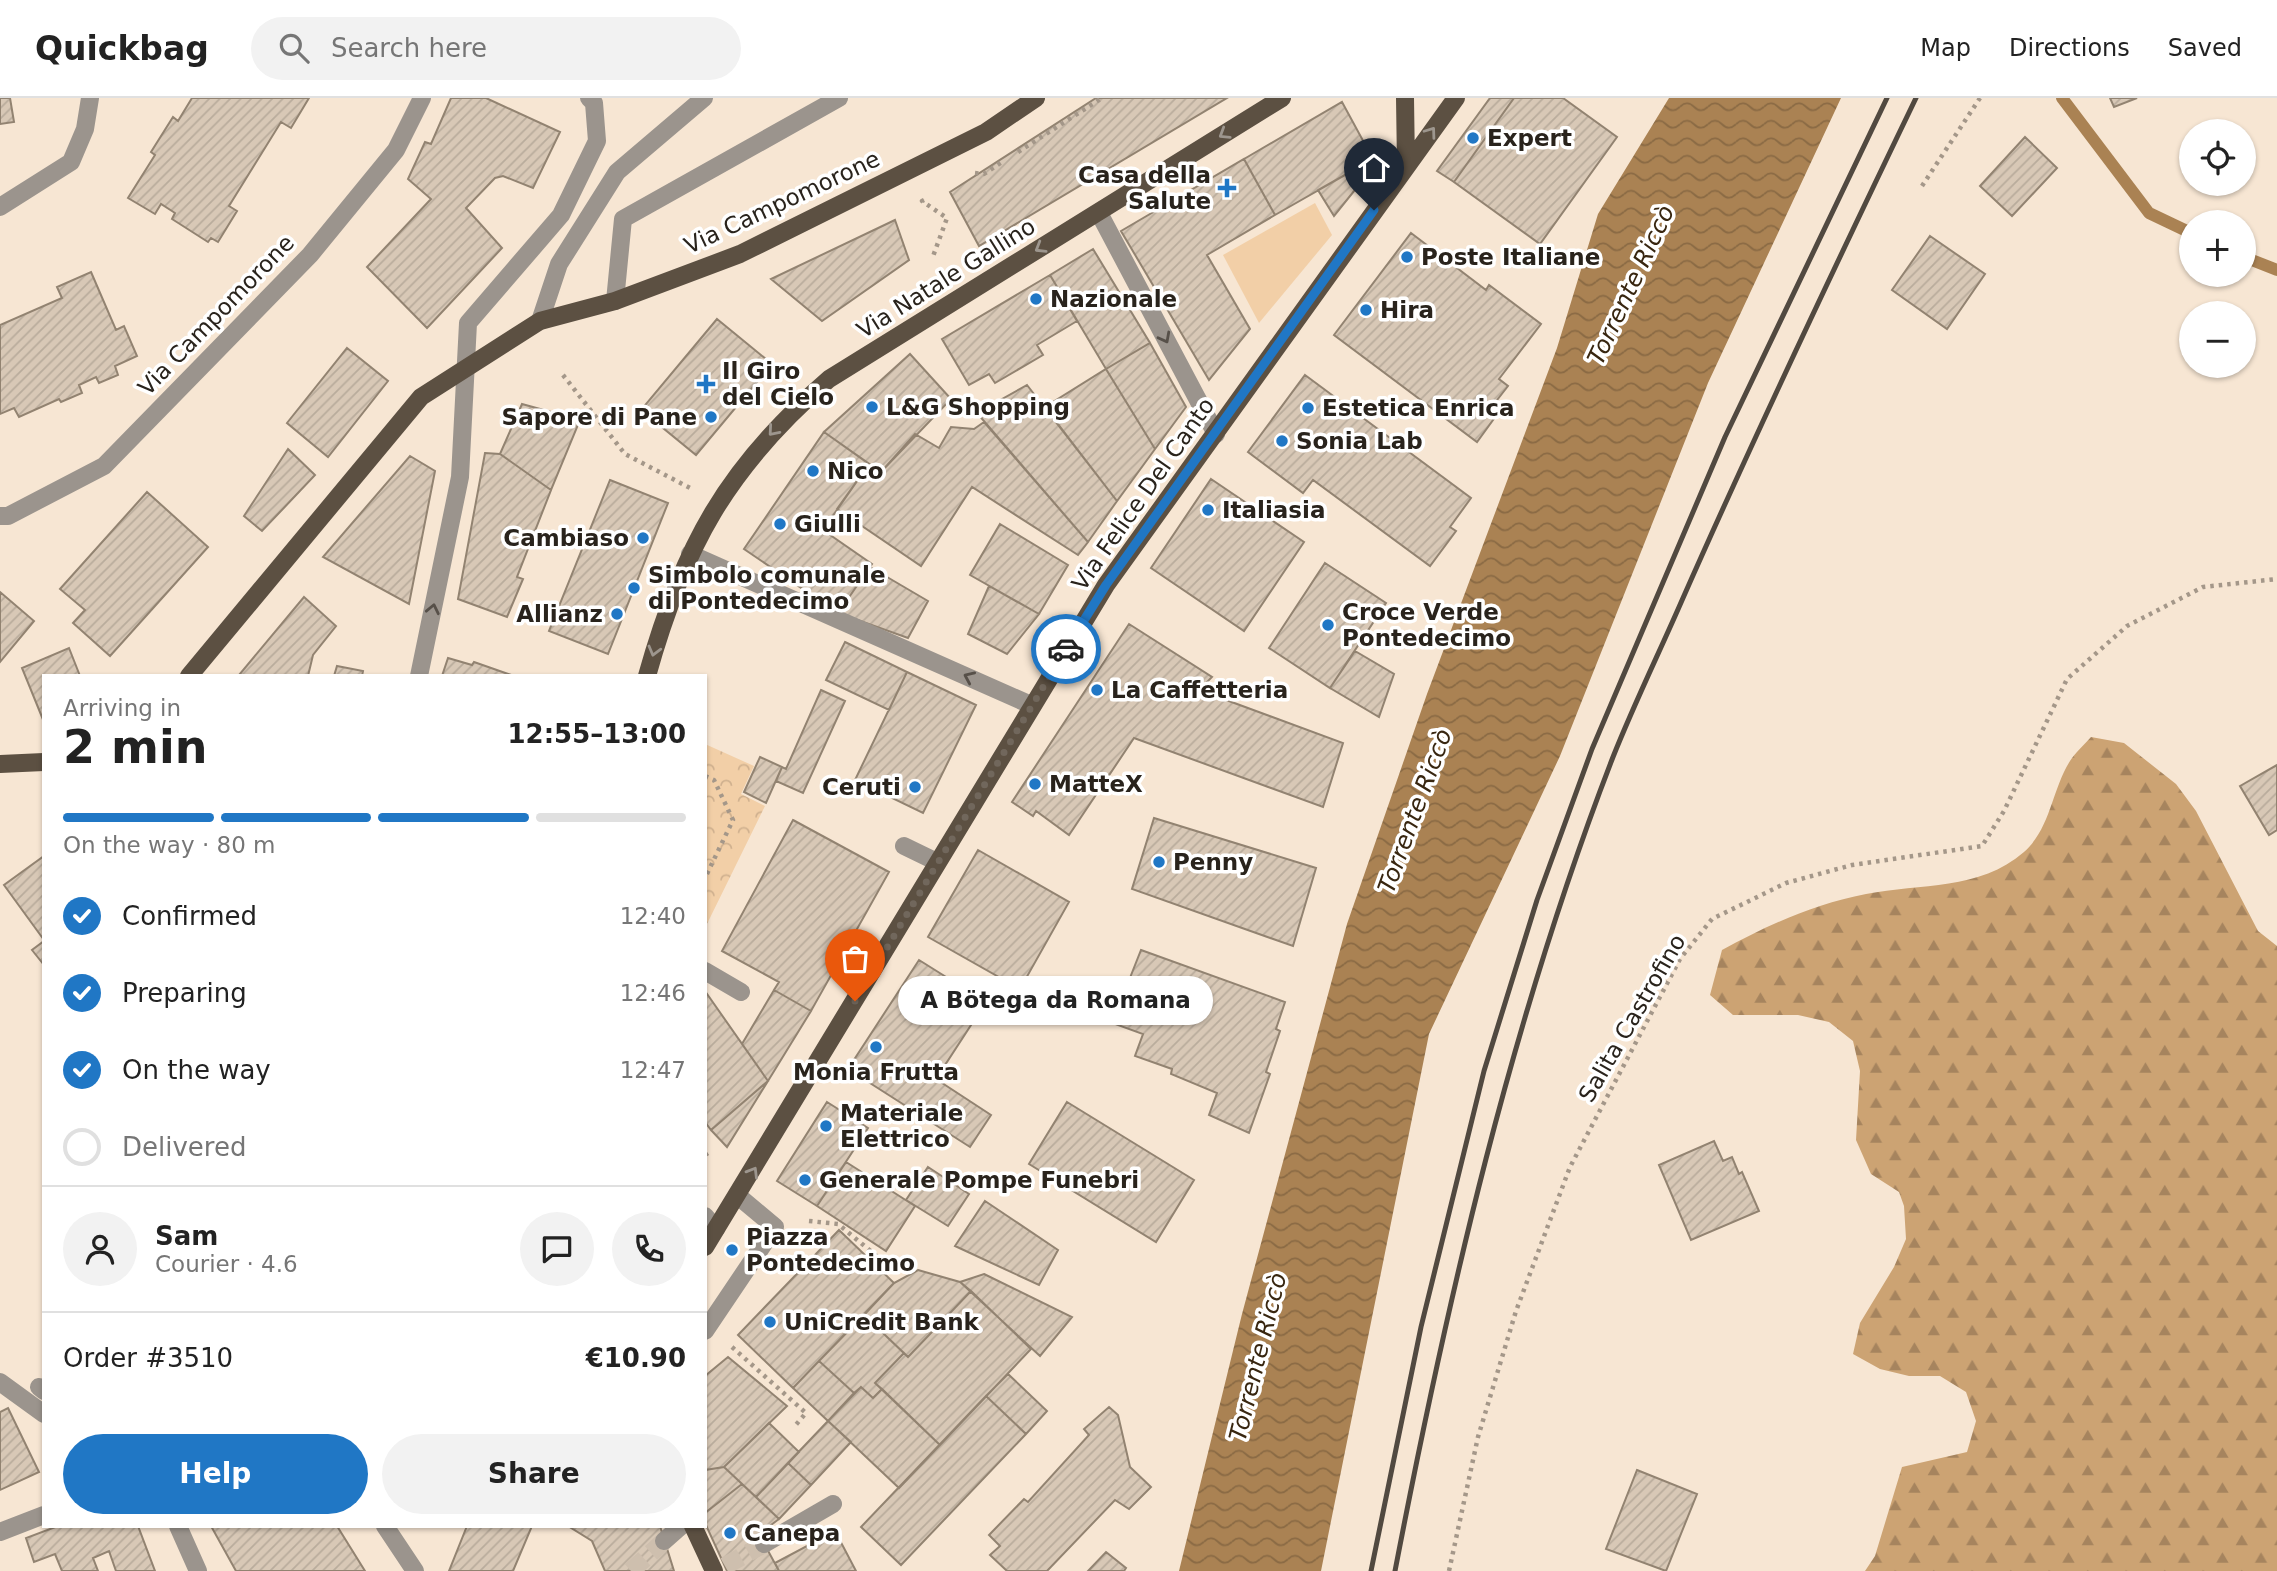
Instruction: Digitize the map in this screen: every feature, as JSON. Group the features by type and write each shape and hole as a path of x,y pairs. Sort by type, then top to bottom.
{"main road":[{"name":"Via Campomorone","path":"191,674 421,397 540,321 615,301 740,254 986,132 1036,98"},
{"name":"Via Natale Gallino","path":"649,674 663,618 690,554 718,501 746,462 784,418 829,379 1282,98"},
{"path":"1405,98 1406,166"},
{"name":"Via Felice Del Canto","path":"711,1223 738,1196 1031,705 1106,585 1456,98"},
{"path":"0,764 42,762"},
{"path":"694,1528 719,1569"}],"street":[{"path":"0,206 71,162 85,129 90,98"},
{"name":"Via Campomorone","path":"0,516 8,516 103,466 310,255 396,150 422,98"},
{"path":"419,674 460,477 468,323 561,215 597,141 594,103 589,98"},
{"path":"540,321 559,264 617,172 704,98"},
{"path":"615,301 623,219 839,98"},
{"path":"1099,213 1216,434"},
{"path":"690,554 1031,705"},
{"path":"904,846 937,862"},
{"path":"707,972 741,992"},
{"path":"707,1328 775,1227 738,1196"},
{"path":"0,1382 42,1413"},
{"path":"764,1544 832,1504"},
{"path":"0,1532 42,1516"},
{"path":"179,1528 198,1571"},
{"path":"387,1528 415,1571"},
{"path":"664,1541 679,1528"}],"path":[{"path":"1016,153 1102,98"},
{"path":"1922,186 1980,98"},
{"path":"984,174 1005,160"},
{"path":"922,201 947,218 932,259"},
{"path":"564,376 625,454 696,491"},
{"name":"Salita Castrofino","path":"1449,1571 1478,1437 1512,1324 1570,1167 1680,959 1712,919 1787,883 1852,865 1982,846 2004,811 2067,679 2127,626 2203,587 2277,579"},
{"path":"707,777 714,780 733,820 707,874"},
{"path":"809,1221 838,1224 879,1258"},
{"path":"726,1342 806,1413 794,1427"}],"green space":[{"path":"1315,203 1332,235 1259,323 1223,255"},
{"path":"2091,737 2124,743 2176,784 2196,811 2258,931 2277,946 2277,1571 1865,1571 1875,1556 1902,1467 1967,1452 1976,1421 1966,1392 1940,1376 1909,1376 1880,1369 1853,1354 1860,1323 1894,1267 1906,1239 1904,1206 1899,1192 1871,1174 1856,1140 1860,1071 1853,1041 1829,1022 1798,1015 1733,1015 1710,995 1722,950 1774,924 1828,903 1866,894 1969,880 2007,865 2024,852 2040,832 2064,772"},
{"path":"707,745 754,766 741,794 765,806 707,924"}],"water":[{"name":"Torrente Riccò","path":"1669,98 1841,98 1708,383 1560,756 1429,1034 1321,1571 1179,1571 1242,1314 1347,924 1427,694 1557,348 1598,214"}],"building":[{"path":"0,98 10,98 14,122 0,124"},
{"path":"192,98 309,98 291,128 281,122 229,206 237,211 218,242 211,238 208,242 172,219 175,213 161,204 155,214 128,198 155,155 151,152 173,117 178,121"},
{"path":"451,98 486,98 560,132 533,188 503,176 495,178 466,208 502,248 427,328 367,267 431,199 408,179 425,142 431,144"},
{"path":"1096,98 1227,98 979,246 950,192"},
{"name":"Expert","path":"1490,98 1514,98 1454,182 1437,171"},
{"path":"1514,98 1563,98 1617,137 1540,244 1454,182"},
{"path":"2110,98 2137,98 2114,107"},
{"path":"1342,102 1373,159 1275,215 1244,159"},
{"path":"2025,137 2057,168 2012,216 1980,186"},
{"path":"1244,159 1275,215 1207,255 1250,329 1209,380 1121,231"},
{"path":"1373,159 1375,165 1334,216 1318,190"},
{"path":"895,220 909,260 822,321 771,279"},
{"path":"1411,233 1486,290 1489,285 1541,324 1499,379 1508,386 1494,404 1501,409 1477,442 1334,335"},
{"path":"1930,236 1985,274 1947,329 1892,290"},
{"path":"1093,249 1150,343 1106,369 1050,275"},
{"path":"91,272 116,330 124,326 137,356 115,366 118,375 99,383 96,377 79,385 82,393 61,402 59,399 19,417 14,408 0,414 0,325 62,298 57,287"},
{"path":"1050,275 1077,321 1037,345 1043,355 995,383 989,374 969,385 942,339"},
{"path":"717,319 772,364 696,455 641,410"},
{"path":"1150,343 1186,407 1155,449 1106,369"},
{"path":"347,348 388,381 328,457 287,423"},
{"path":"910,354 951,399 881,472 824,432"},
{"path":"1106,369 1155,449 1117,501 1045,407"},
{"path":"1305,375 1471,498 1450,527 1456,531 1430,566 1313,480 1303,493 1248,452"},
{"path":"1027,385 1117,501 1088,542 977,413"},
{"path":"522,404 580,420 551,490 500,454"},
{"path":"984,422 1088,542 1078,555 972,487 921,566 837,509 869,464 881,472 915,434 939,448 951,427 974,429"},
{"path":"824,432 869,464 823,530 872,564 838,613 744,549"},
{"path":"288,449 315,475 262,531 244,516"},
{"path":"485,453 500,454 551,490 517,577 523,579 507,617 458,599"},
{"path":"410,456 435,471 409,604 323,557"},
{"path":"1211,479 1304,542 1244,631 1151,568"},
{"path":"610,480 668,503 608,654 549,631"},
{"path":"147,492 208,547 110,656 73,623 85,610 60,589"},
{"path":"1000,524 1068,565 1039,614 970,575"},
{"name":"Croce Verde Pontedecimo","path":"1325,563 1386,603 1330,688 1269,648"},
{"path":"870,567 928,601 908,638 838,613"},
{"path":"989,586 1039,614 1007,654 968,634"},
{"path":"0,592 34,621 0,662"},
{"path":"304,597 336,626 313,655 308,674 240,674"},
{"path":"1129,624 1212,677 1199,690 1343,743 1323,807 1134,738 1069,835 1036,811 1033,816 1012,802"},
{"path":"845,642 907,672 889,710 826,680"},
{"path":"69,648 79,674 42,674 42,717 22,668"},
{"path":"1355,651 1394,674 1379,717 1330,688"},
{"path":"448,658 472,665 474,662 508,674 443,674"},
{"path":"337,666 363,671 362,674 335,674"},
{"path":"907,672 976,705 923,813 855,780"},
{"path":"821,690 845,701 803,793 776,781 782,767 786,769"},
{"path":"760,757 782,767 766,803 744,792"},
{"path":"2277,765 2277,830 2269,835 2240,786"},
{"path":"1154,818 1316,868 1293,946 1132,889"},
{"path":"793,820 889,872 811,1011 774,990 779,982 722,951"},
{"path":"978,850 1069,902 1020,989 928,937"},
{"path":"42,857 42,937 4,885"},
{"path":"42,942 42,962 32,950"},
{"path":"1141,950 1285,1002 1276,1029 1280,1031 1266,1072 1270,1074 1249,1133 1209,1115 1217,1093 1171,1074 1172,1069 1135,1056 1143,1034 1104,1020 1113,995 1122,998"},
{"path":"919,960 986,1002 936,1079 991,1115 970,1147 848,1069"},
{"path":"774,990 811,1011 768,1081 742,1044"},
{"path":"707,994 768,1081 711,1130 707,1125"},
{"path":"768,1081 727,1147 711,1130"},
{"path":"827,1102 868,1128 817,1206 777,1181"},
{"path":"1067,1102 1194,1180 1156,1242 1029,1164"},
{"path":"1714,1141 1723,1161 1732,1157 1739,1174 1742,1172 1759,1211 1691,1240 1659,1165"},
{"path":"846,1162 915,1206 886,1251 817,1206"},
{"path":"928,1167 969,1194 948,1226 906,1200"},
{"path":"985,1201 1058,1250 1039,1285 955,1246"},
{"path":"839,1230 894,1283 793,1388 738,1335"},
{"path":"918,1270 960,1282 971,1291 908,1357 864,1315 894,1283"},
{"path":"984,1274 1072,1317 1040,1356 960,1282"},
{"path":"971,1291 1031,1349 940,1445 875,1383 904,1353 908,1357"},
{"path":"864,1315 904,1353 875,1383 882,1389 873,1398 861,1387 854,1393 819,1361"},
{"path":"728,1357 787,1406 724,1467 707,1470 707,1374"},
{"path":"819,1361 854,1393 828,1421 793,1388"},
{"path":"1008,1374 1047,1411 1026,1434 986,1396"},
{"path":"861,1387 873,1398 882,1389 940,1445 899,1488 828,1421"},
{"path":"986,1396 1026,1434 901,1565 861,1527"},
{"path":"1109,1407 1118,1415 1130,1467 1151,1487 1129,1509 1115,1500 1047,1571 1007,1571 990,1555 1000,1546 989,1535 1024,1499 1028,1502 1089,1435 1084,1429"},
{"path":"8,1408 39,1472 0,1490 0,1412"},
{"path":"828,1421 851,1442 811,1485 788,1463"},
{"path":"769,1423 799,1452 756,1497 724,1467"},
{"path":"788,1463 811,1485 779,1519 756,1497"},
{"path":"724,1467 742,1484 707,1511 707,1470"},
{"path":"1637,1470 1697,1494 1666,1571 1606,1549"},
{"path":"742,1484 779,1519 759,1534 779,1571 727,1571 707,1527 707,1511"},
{"path":"53,1528 139,1528 155,1571 116,1571 109,1551 93,1558 98,1571 62,1571 55,1554 34,1562 26,1538"},
{"path":"212,1528 338,1528 365,1571 236,1571"},
{"path":"466,1528 531,1528 513,1571 449,1571"},
{"path":"571,1528 661,1528 674,1571 605,1571 592,1541"},
{"path":"835,1531 856,1571 779,1571 775,1563"},
{"path":"1106,1552 1126,1568 1124,1571 1088,1571"}],"waterway":[{"path":"2062,98 2149,213 2179,227"},
{"path":"2256,262 2277,270"}],"tunnel":[{"path":"631,1571 664,1541"},
{"path":"725,1566 764,1544"}],"railway":[{"path":"1371,1571 1421,1327 1484,1071 1537,900 1592,749 1725,437 1887,98"},
{"path":"1395,1571 1437,1364 1486,1159 1544,956 1577,856 1638,697 1768,410 1916,98"}],"way so far":[{"path":"855,1001 1066,649"}],"place":[{"name":"Expert","path":"1473,138"},
{"name":"Casa della Salute","path":"1227,188"},
{"name":"Poste Italiane","path":"1407,257"},
{"name":"Nazionale","path":"1036,299"},
{"name":"Hira","path":"1366,310"},
{"name":"Il Giro del Cielo","path":"706,384"},
{"name":"L&G Shopping","path":"872,407"},
{"name":"Estetica Enrica","path":"1308,408"},
{"name":"Sapore di Pane","path":"711,417"},
{"name":"Sonia Lab","path":"1282,441"},
{"name":"Nico","path":"813,471"},
{"name":"Italiasia","path":"1208,510"},
{"name":"Giulli","path":"780,524"},
{"name":"Cambiaso","path":"643,538"},
{"name":"Simbolo comunale di Pontedecimo","path":"634,588"},
{"name":"Allianz","path":"617,614"},
{"name":"Croce Verde Pontedecimo","path":"1328,625"},
{"name":"La Caffetteria","path":"1097,690"},
{"name":"MatteX","path":"1035,784"},
{"name":"Ceruti","path":"915,787"},
{"name":"Penny","path":"1159,862"},
{"name":"A Bötega da Romana","path":"855,1001"},
{"name":"Monia Frutta","path":"876,1047"},
{"name":"Materiale Elettrico","path":"826,1126"},
{"name":"Generale Pompe Funebri","path":"805,1180"},
{"name":"Piazza Pontedecimo","path":"732,1250"},
{"name":"UniCredit Bank","path":"770,1322"},
{"name":"Canepa","path":"730,1533"}],"route":[{"path":"1066,649 1106,585 1374,210"}]}
